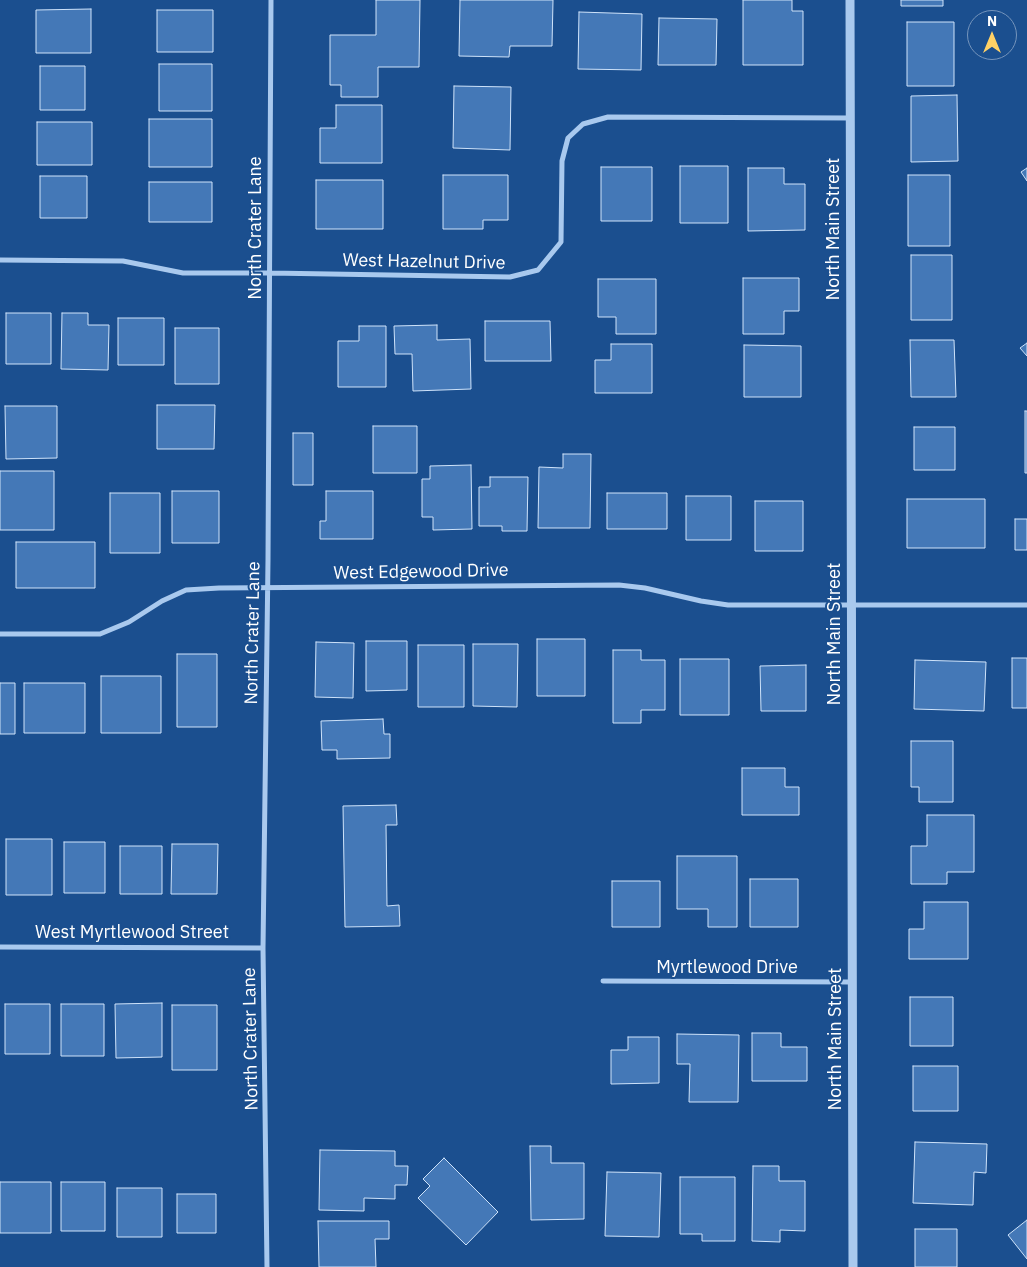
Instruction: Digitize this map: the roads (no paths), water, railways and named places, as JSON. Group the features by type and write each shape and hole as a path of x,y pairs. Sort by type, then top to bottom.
{"street":[{"name":"North Crater Lane","path":"267,1267 263,948 268,588 270,0"},
{"name":"North Main Street","path":"850,0 853,1267"},
{"name":"West Hazelnut Drive","path":"0,260 123,261 182,273 510,277 538,270 561,242 562,161 568,138 582,124 608,117 850,118"},
{"name":"West Edgewood Drive","path":"0,634 100,634 129,622 162,601 186,590 619,584 728,605 1027,605"},
{"name":"West Myrtlewood Street","path":"0,946 263,948"},
{"name":"Myrtlewood Drive","path":"603,981 852,982"}]}
